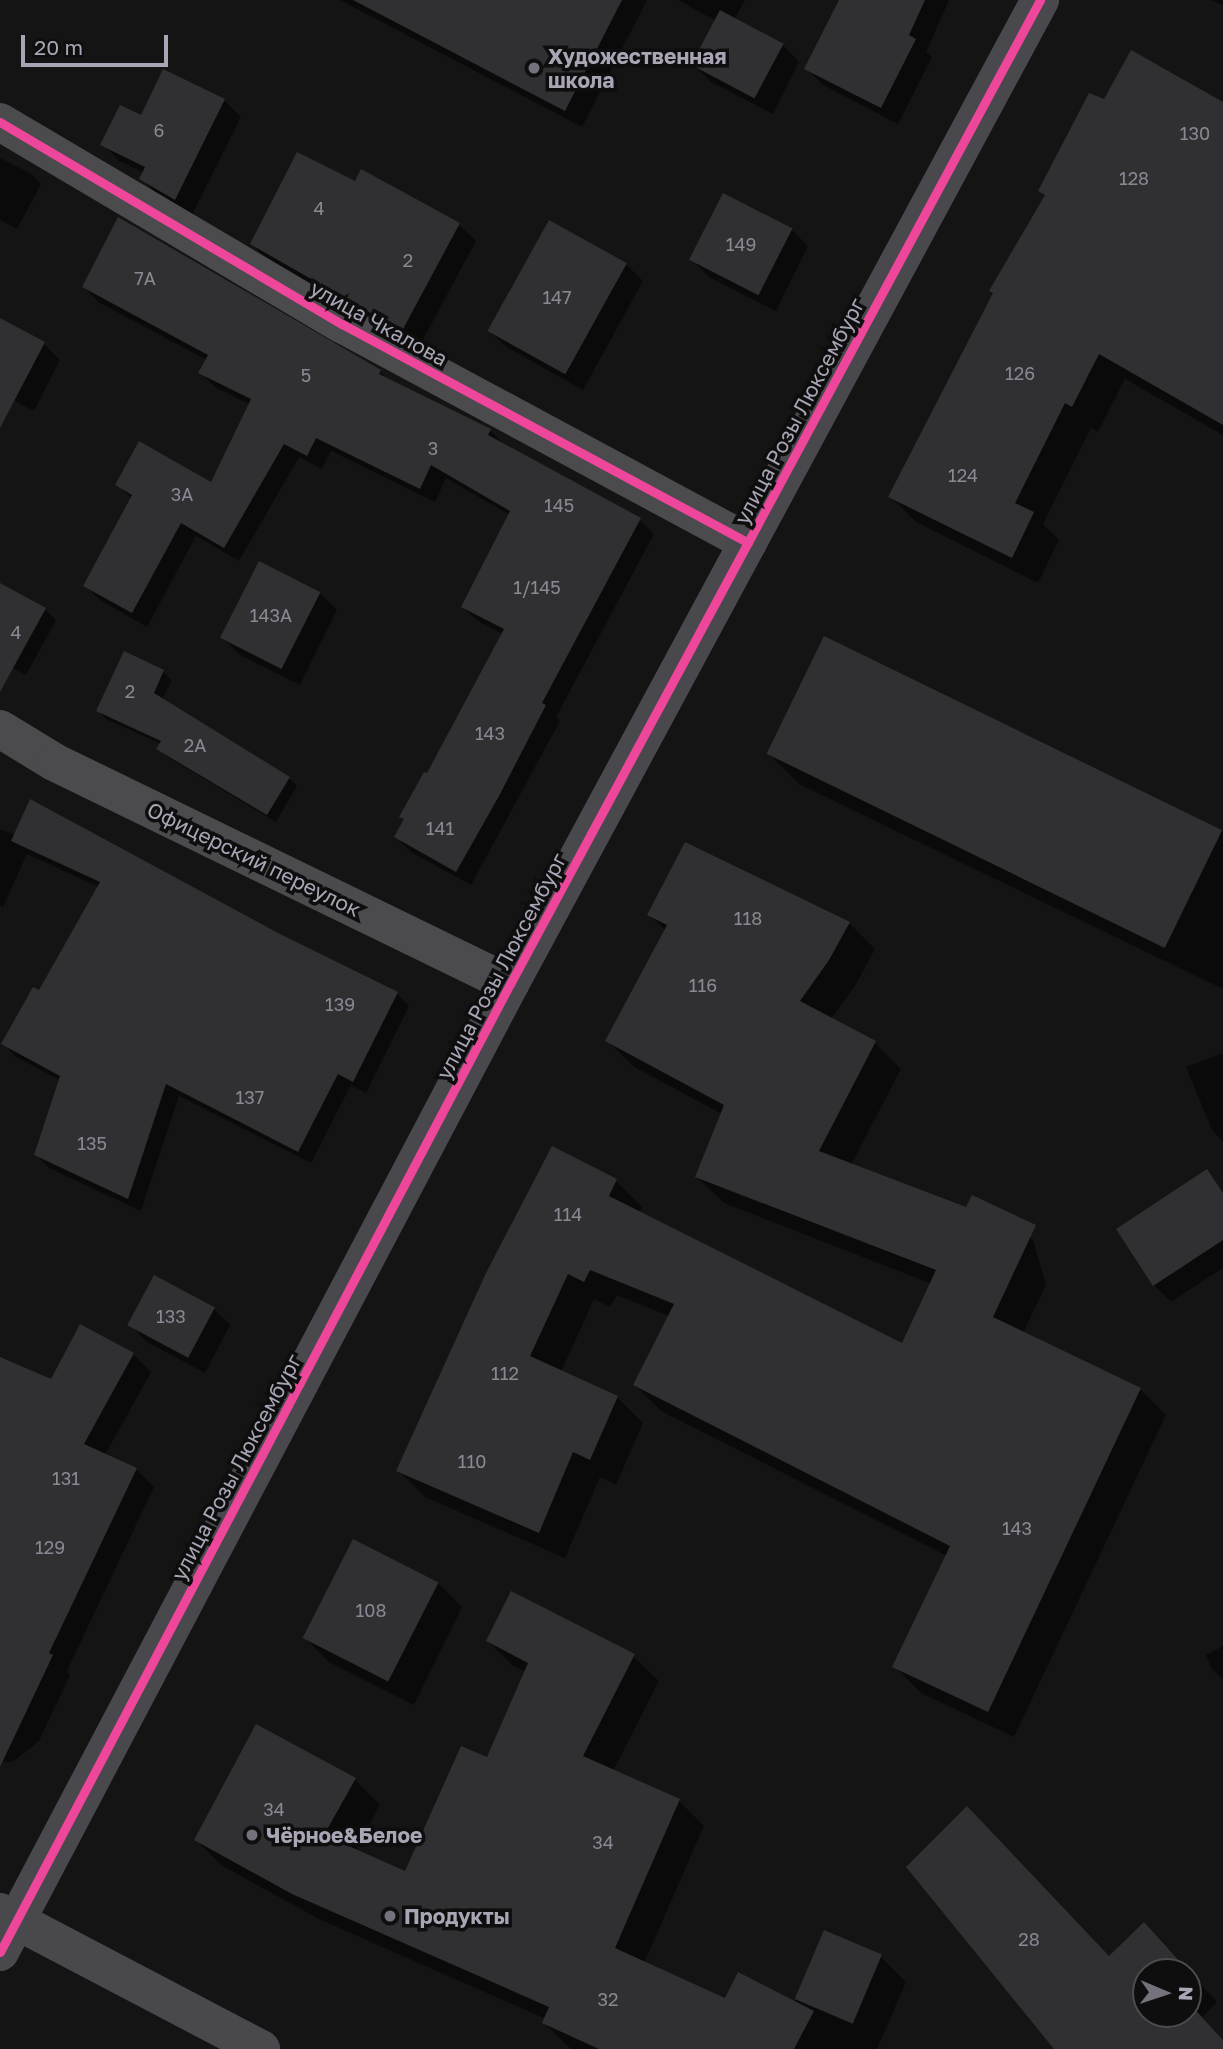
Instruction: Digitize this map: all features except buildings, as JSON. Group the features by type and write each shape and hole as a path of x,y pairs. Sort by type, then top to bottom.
{"street":[{"name":"улица Розы Люксембург","path":"6,1928 1040,0"},
{"name":"улица Чкалова","path":"0,122 342,324 748,543"},
{"name":"Офицерский переулок","path":"0,729 54,762 510,984"},
{"path":"6,1928 261,2049"}],"cycle path":[{"path":"0,1952 510,984 1040,0"},
{"path":"0,122 342,324 748,543"}],"place":[{"name":"Художественная школа","path":"534,68"},
{"name":"Чёрное&Белое","path":"252,1835"},
{"name":"Продукты","path":"390,1916"}]}
